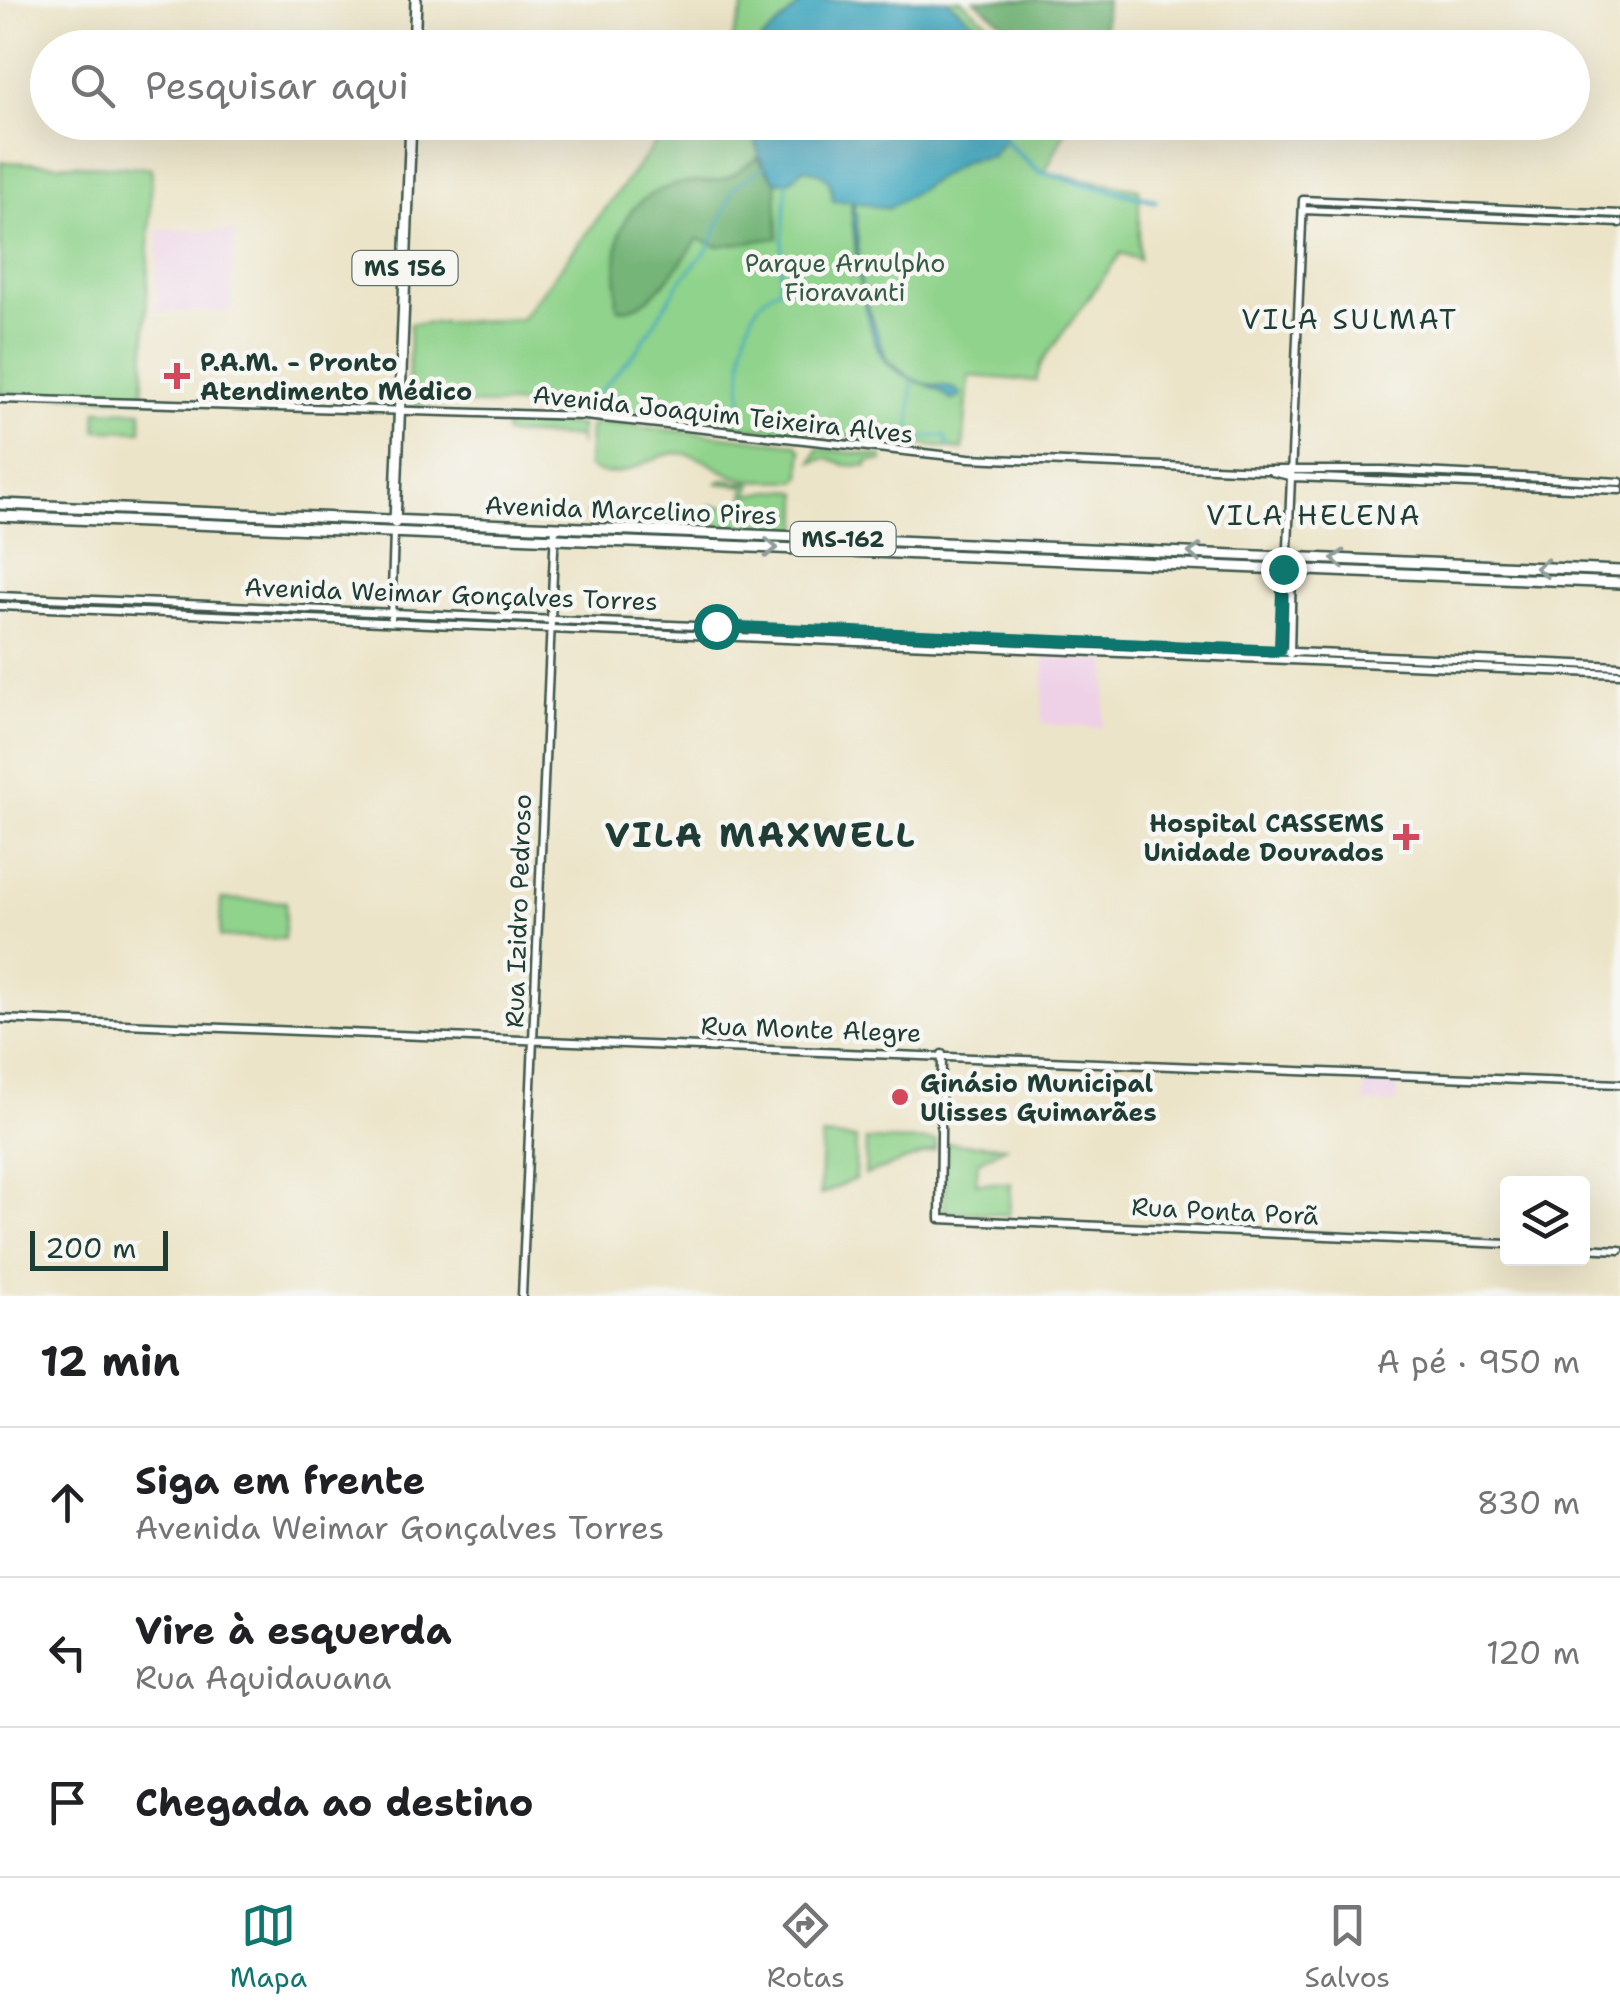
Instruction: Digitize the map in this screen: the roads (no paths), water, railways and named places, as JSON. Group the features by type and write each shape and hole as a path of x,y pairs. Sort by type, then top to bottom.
{"main road":[{"path":"415,30 416,0"},
{"name":"MS 156","path":"394,525 410,140"},
{"path":"1290,656 1288,553 1304,200 1620,214"},
{"path":"1303,210 1620,224"},
{"name":"Avenida Joaquim Teixeira Alves","path":"0,399 585,416 944,456 1620,490"},
{"name":"Avenida Joaquim Teixeira Alves","path":"1294,472 1620,482"},
{"name":"Avenida Marcelino Pires","path":"0,504 555,533 1044,547 1288,569 1620,583"},
{"name":"Avenida Marcelino Pires","path":"0,516 394,525"},
{"path":"391,621 394,525"},
{"name":"Rua Izidro Pedroso","path":"522,1296 555,533"},
{"name":"Avenida Marcelino Pires","path":"720,539 1043,558 1288,553 1620,571"},
{"path":"1043,558 1044,547"},
{"path":"1280,656 1288,569"},
{"name":"Avenida Weimar Gonçalves Torres","path":"0,596 550,618 1280,656"},
{"name":"Avenida Weimar Gonçalves Torres","path":"0,606 1620,666"},
{"path":"1282,610 1291,611"},
{"name":"Avenida Weimar Gonçalves Torres","path":"1290,656 1620,674"},
{"name":"Rua Monte Alegre","path":"0,1019 534,1037 1620,1084"},
{"name":"Rua Ponta Porã","path":"942,1054 940,1219 1500,1244"},
{"path":"1590,1248 1620,1250"}],"water":[{"path":"805,0 947,0 984,30 772,30"},
{"path":"756,140 1004,140 992,156 965,161 888,209 855,202 859,275 851,201 833,201 826,178 804,168 790,181 776,182 759,157"},
{"path":"862,290 887,361 910,378 892,367 885,360 878,348"},
{"path":"924,384 951,388 961,394 951,400"}],"waterway":[{"path":"1004,140 1038,171 1155,201"},
{"path":"591,401 638,349 680,282 709,247 735,186 765,167"},
{"path":"741,412 742,360 748,325 765,298 779,288 787,180"},
{"path":"912,380 910,438 945,436 949,449"}],"place":[{"name":"P.A.M. - Pronto Atendimento Médico","path":"177,376"},
{"name":"Hospital CASSEMS Unidade Dourados","path":"1406,837"},
{"name":"Ginásio Municipal Ulisses Guimarães","path":"900,1097"}],"district":[{"name":"VILA SULMAT","path":"1350,319"},
{"name":"VILA HELENA","path":"1314,515"},
{"name":"VILA MAXWELL","path":"761,834"}],"park label":[{"name":"Parque Arnulpho Fioravanti","path":"845,278"}]}
